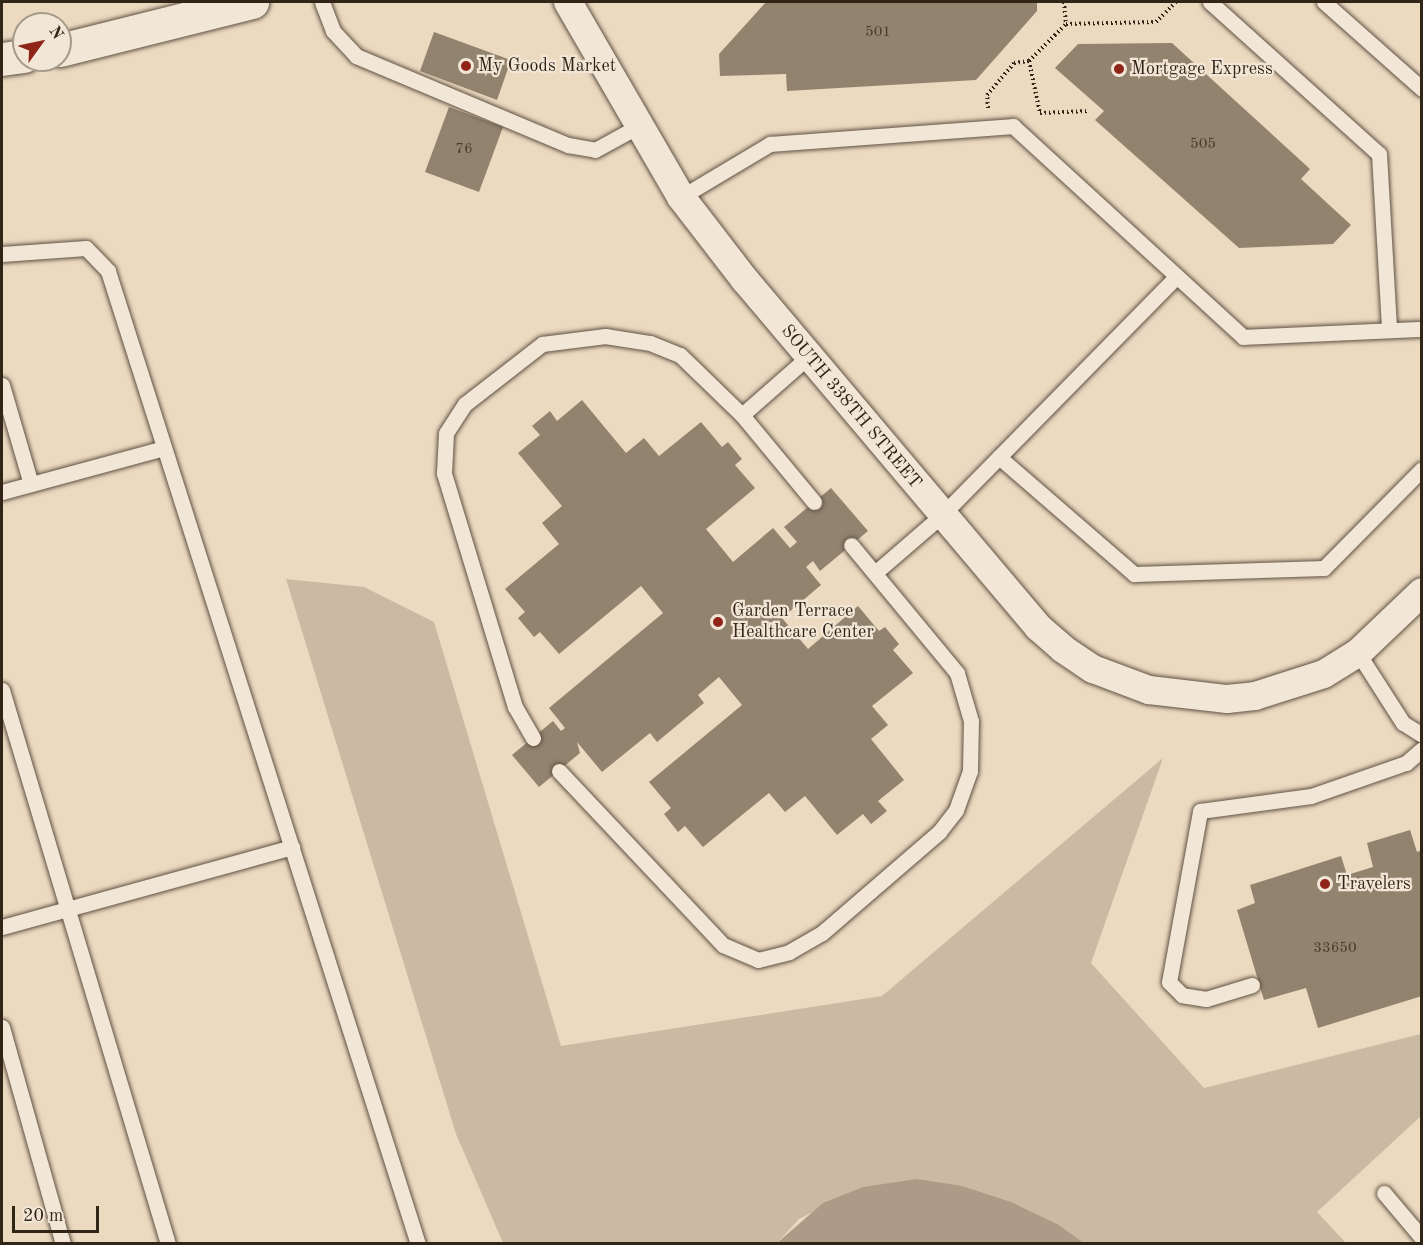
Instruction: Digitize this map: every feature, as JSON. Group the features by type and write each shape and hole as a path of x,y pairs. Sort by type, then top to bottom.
{"main road":[{"path":"72,47 212,8 252,2"}],"street":[{"name":"SOUTH 338TH STREET","path":"568,2 637,127 681,197 808,357 1038,627 1093,669 1149,690 1227,699 1288,688 1358,653 1422,592"}],"lane":[{"path":"322,2 333,31 362,60 568,145 595,150 637,127"},
{"path":"1210,2 1379,154 1389,330"},
{"path":"1324,2 1422,89"},
{"path":"681,197 770,144 1013,126 1243,337 1422,328"},
{"path":"2,254 86,249 108,271 418,1244"},
{"path":"876,572 942,515 1176,277"},
{"path":"533,738 515,706 444,472 444,440 457,413 542,344 605,336 680,355 742,415 814,502"},
{"path":"742,415 808,357"},
{"path":"2,385 31,484"},
{"path":"2,492 164,448"},
{"path":"999,457 1134,574 1324,568 1422,469"},
{"path":"559,771 723,945 758,960 815,938 939,832 956,810 970,771 969,702 957,673 876,572 851,545"},
{"path":"1358,653 1403,723 1422,735"},
{"path":"2,690 168,1244"},
{"path":"1252,985 1206,999 1182,995 1169,982 1200,811 1311,796 1406,763 1422,749"},
{"path":"2,927 292,847"},
{"path":"2,1027 63,1244"},
{"path":"1384,1193 1422,1238"}],"path":[{"path":"1064,2 1066,24"},
{"path":"990,127 987,95 1014,63 1029,61 1066,24 1156,22 1176,2"},
{"path":"1029,61 1040,113 1089,111"}],"shaded area":[{"path":"286,579 364,587 434,622 561,1046 882,996 1163,758 1091,963 1204,1088 1421,1034 1421,1116 1317,1212 1346,1243 1084,1243 1059,1225 962,1186 863,1187 799,1219 777,1243 503,1243 456,1134"},
{"path":"917,1179 962,1186 1011,1202 1059,1225 1084,1243 777,1243 823,1203 863,1187"}],"building":[{"path":"766,2 1037,2 1037,11 976,80 787,91 786,74 720,76 719,54"},
{"name":"My Goods Market","path":"434,32 511,60 497,100 420,71"},
{"path":"1172,43 1310,169 1301,179 1351,225 1333,244 1239,248 1095,120 1104,111 1055,68 1078,44"},
{"path":"449,107 503,127 479,192 425,172"},
{"name":"Garden Terrace Healthcare Center","path":"582,400 626,453 644,438 659,456 701,422 722,447 728,442 742,459 735,465 755,488 706,529 733,562 773,528 790,548 797,542 784,527 831,488 868,531 820,571 813,561 806,567 821,585 782,618 808,649 858,606 879,631 885,627 899,644 893,650 913,673 872,706 888,725 871,739 904,780 878,801 887,811 871,824 863,814 837,835 805,796 785,812 769,793 703,847 685,826 678,832 664,814 671,808 649,782 742,705 719,677 698,695 704,703 657,742 650,733 602,772 577,742 580,753 539,787 512,755 553,721 561,731 565,728 549,708 663,613 641,586 559,654 540,632 534,637 518,618 525,612 505,589 559,544 542,523 562,506 518,453 540,435 532,426 550,411 557,421"},
{"path":"1410,830 1417,852 1422,850 1422,996 1318,1028 1306,988 1264,1000 1237,910 1255,903 1250,885 1341,856 1347,875 1373,867 1367,843"}],"place":[{"name":"My Goods Market","path":"466,66"},
{"name":"Mortgage Express","path":"1119,69"},
{"name":"Garden Terrace Healthcare Center","path":"718,622"},
{"name":"Travelers","path":"1325,884"}]}
